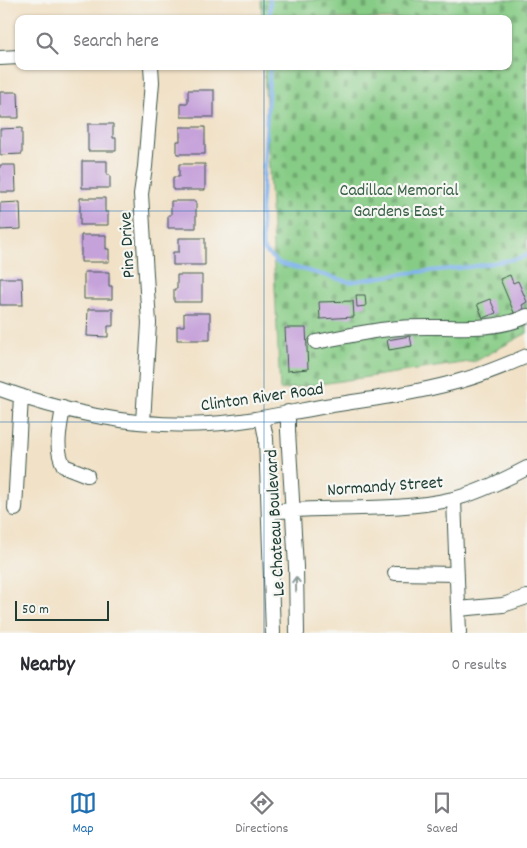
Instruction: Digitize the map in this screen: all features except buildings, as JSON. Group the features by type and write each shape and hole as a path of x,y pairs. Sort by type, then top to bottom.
{"street":[{"path":"0,58 15,57"},
{"name":"Pine Drive","path":"143,422 149,323 141,194 145,167 152,82 151,70"},
{"path":"316,342 397,328 492,326 519,320 527,316"},
{"name":"Clinton River Road","path":"0,389 86,414 143,422 209,424 262,418 288,412 425,390 481,374 527,356"},
{"path":"15,508 22,396"},
{"path":"63,408 58,442 60,458 64,466 87,475"},
{"name":"Le Chateau Boulevard","path":"288,412 297,633"},
{"name":"Le Chateau Boulevard","path":"262,418 266,438 273,633"},
{"name":"Normandy Street","path":"269,512 293,509 382,507 454,499 527,468"},
{"path":"454,499 459,633"},
{"path":"395,573 457,574"},
{"path":"458,609 502,605 527,597"}],"green space":[{"name":"Cadillac Memorial Gardens East","path":"261,0 527,0 527,333 476,361 280,390 264,70 512,70 512,15 262,15"}],"waterway":[{"path":"270,0 270,15"},
{"path":"270,70 261,214 263,249 278,263 350,282 408,273 470,267 521,258 527,255"}]}
